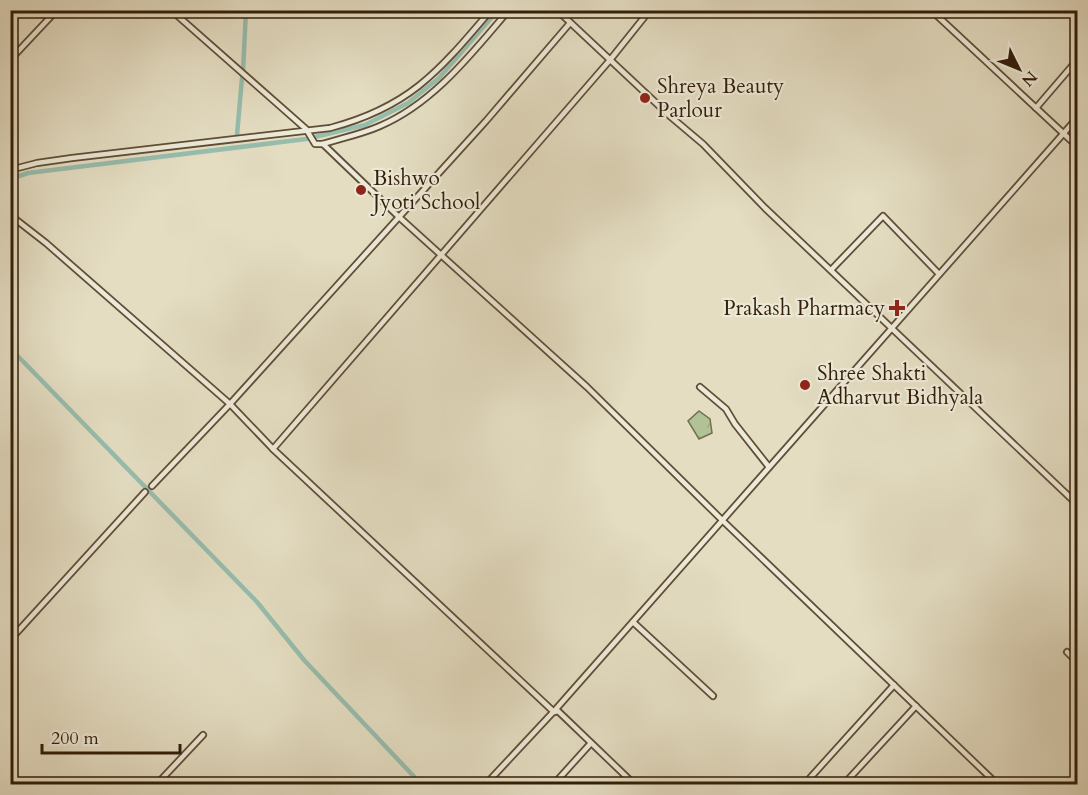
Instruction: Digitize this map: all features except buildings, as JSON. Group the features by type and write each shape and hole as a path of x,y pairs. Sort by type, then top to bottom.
{"street":[{"path":"10,60 57,10"},
{"path":"171,10 308,132 315,144 323,144 380,126 419,102 453,73 509,10"},
{"path":"10,170 63,159 308,132 356,121 391,106 416,90 435,73 491,10"},
{"path":"557,10 703,144 765,208 1077,505"},
{"path":"273,449 610,60 650,10"},
{"path":"931,10 1077,147"},
{"path":"152,486 230,404 486,121 570,23"},
{"path":"1036,108 1077,59"},
{"path":"486,784 554,712 1077,117"},
{"path":"323,144 399,217 587,387 997,784"},
{"path":"10,215 46,243 230,404 273,449 554,712 558,711 634,784"},
{"path":"831,270 883,216 939,274"},
{"path":"700,387 726,409 769,467"},
{"path":"10,640 145,492"},
{"path":"633,622 713,696"},
{"path":"1067,652 1077,663"},
{"path":"810,778 894,686"},
{"path":"844,784 916,706"},
{"path":"157,784 203,735"},
{"path":"554,784 591,742"}],"green space":[{"path":"699,411 710,419 712,433 699,439 688,421"}],"waterway":[{"path":"243,71 246,10"},
{"path":"10,179 28,173 306,139 365,125 408,103 439,78 498,10"},
{"path":"237,135 242,78"},
{"path":"10,348 257,602 304,660 421,784"}],"place":[{"name":"Shreya Beauty Parlour","path":"645,98"},
{"name":"Bishwo Jyoti School","path":"361,190"},
{"name":"Prakash Pharmacy","path":"897,308"},
{"name":"Shree Shakti Adharvut Bidhyala","path":"805,385"}]}
